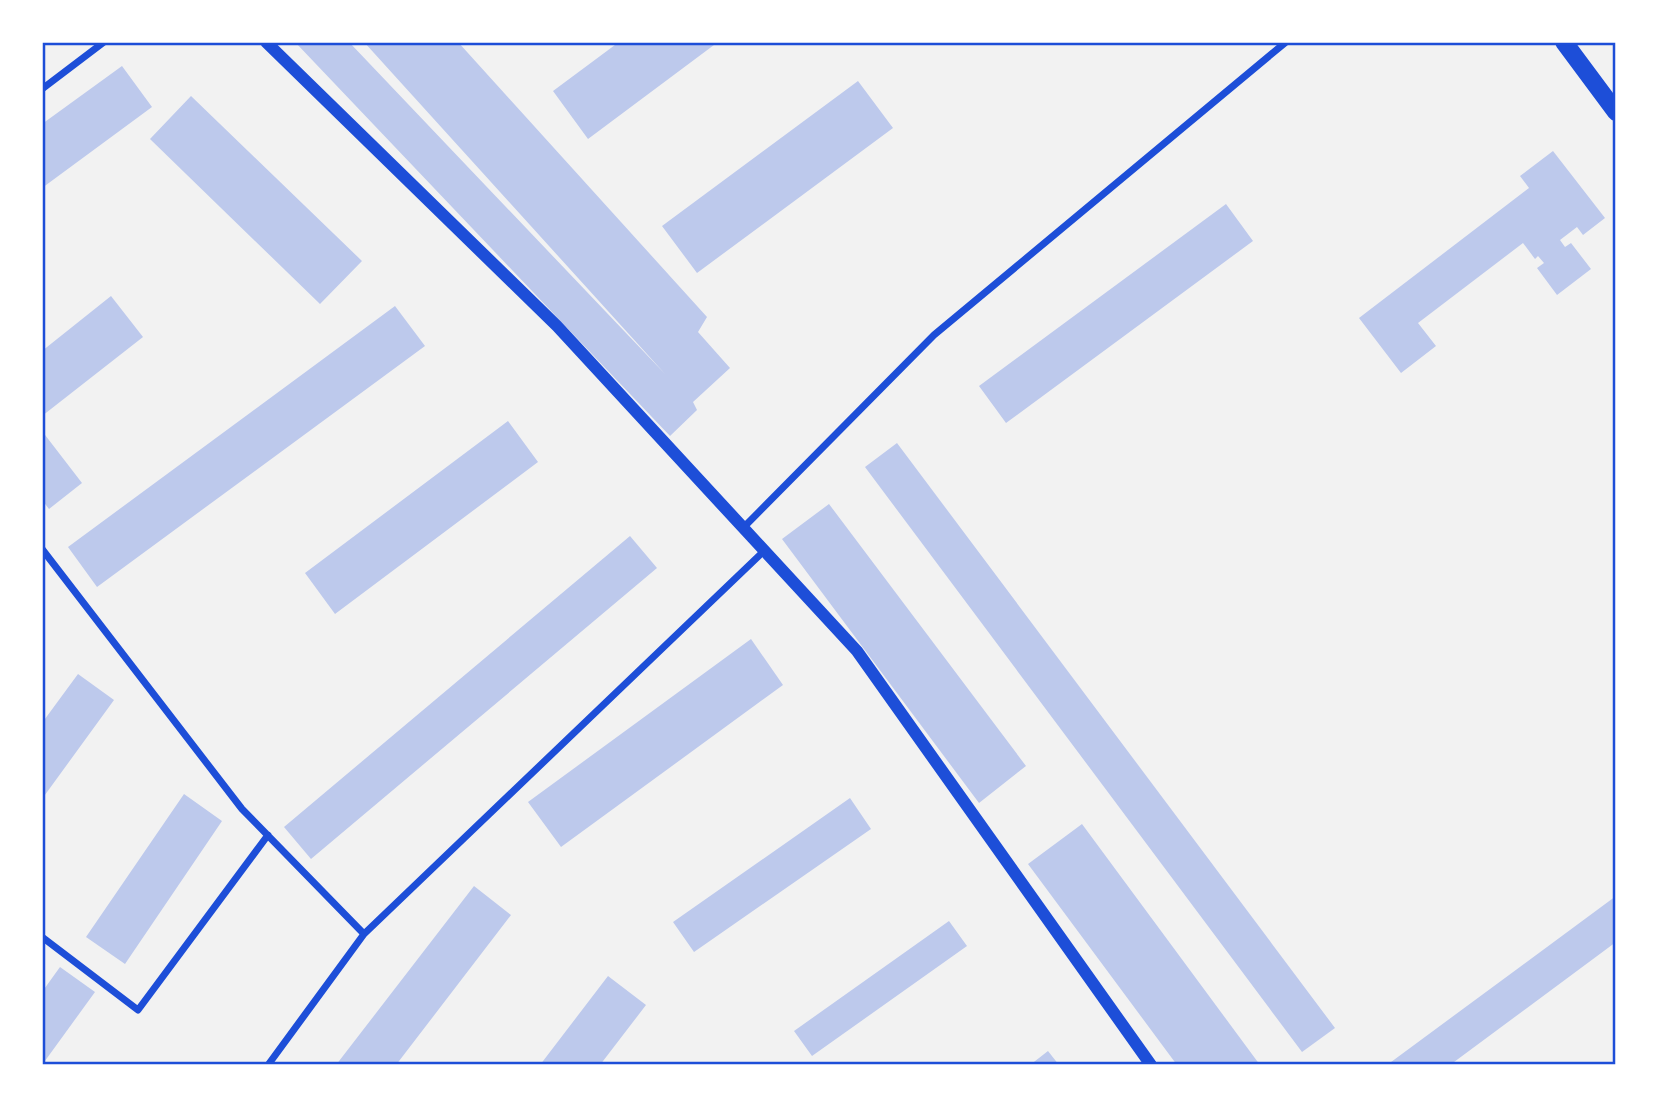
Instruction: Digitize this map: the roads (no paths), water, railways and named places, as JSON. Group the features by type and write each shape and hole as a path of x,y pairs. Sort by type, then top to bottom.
{"main road":[{"path":"1564,42 1616,111"}],"street":[{"path":"42,89 104,42"},
{"path":"266,42 557,326 857,651 1151,1065"},
{"path":"743,528 934,335 1286,42"},
{"path":"42,549 242,808 364,934"},
{"path":"268,1065 364,934 764,551"},
{"path":"42,937 138,1010 268,835"}]}
